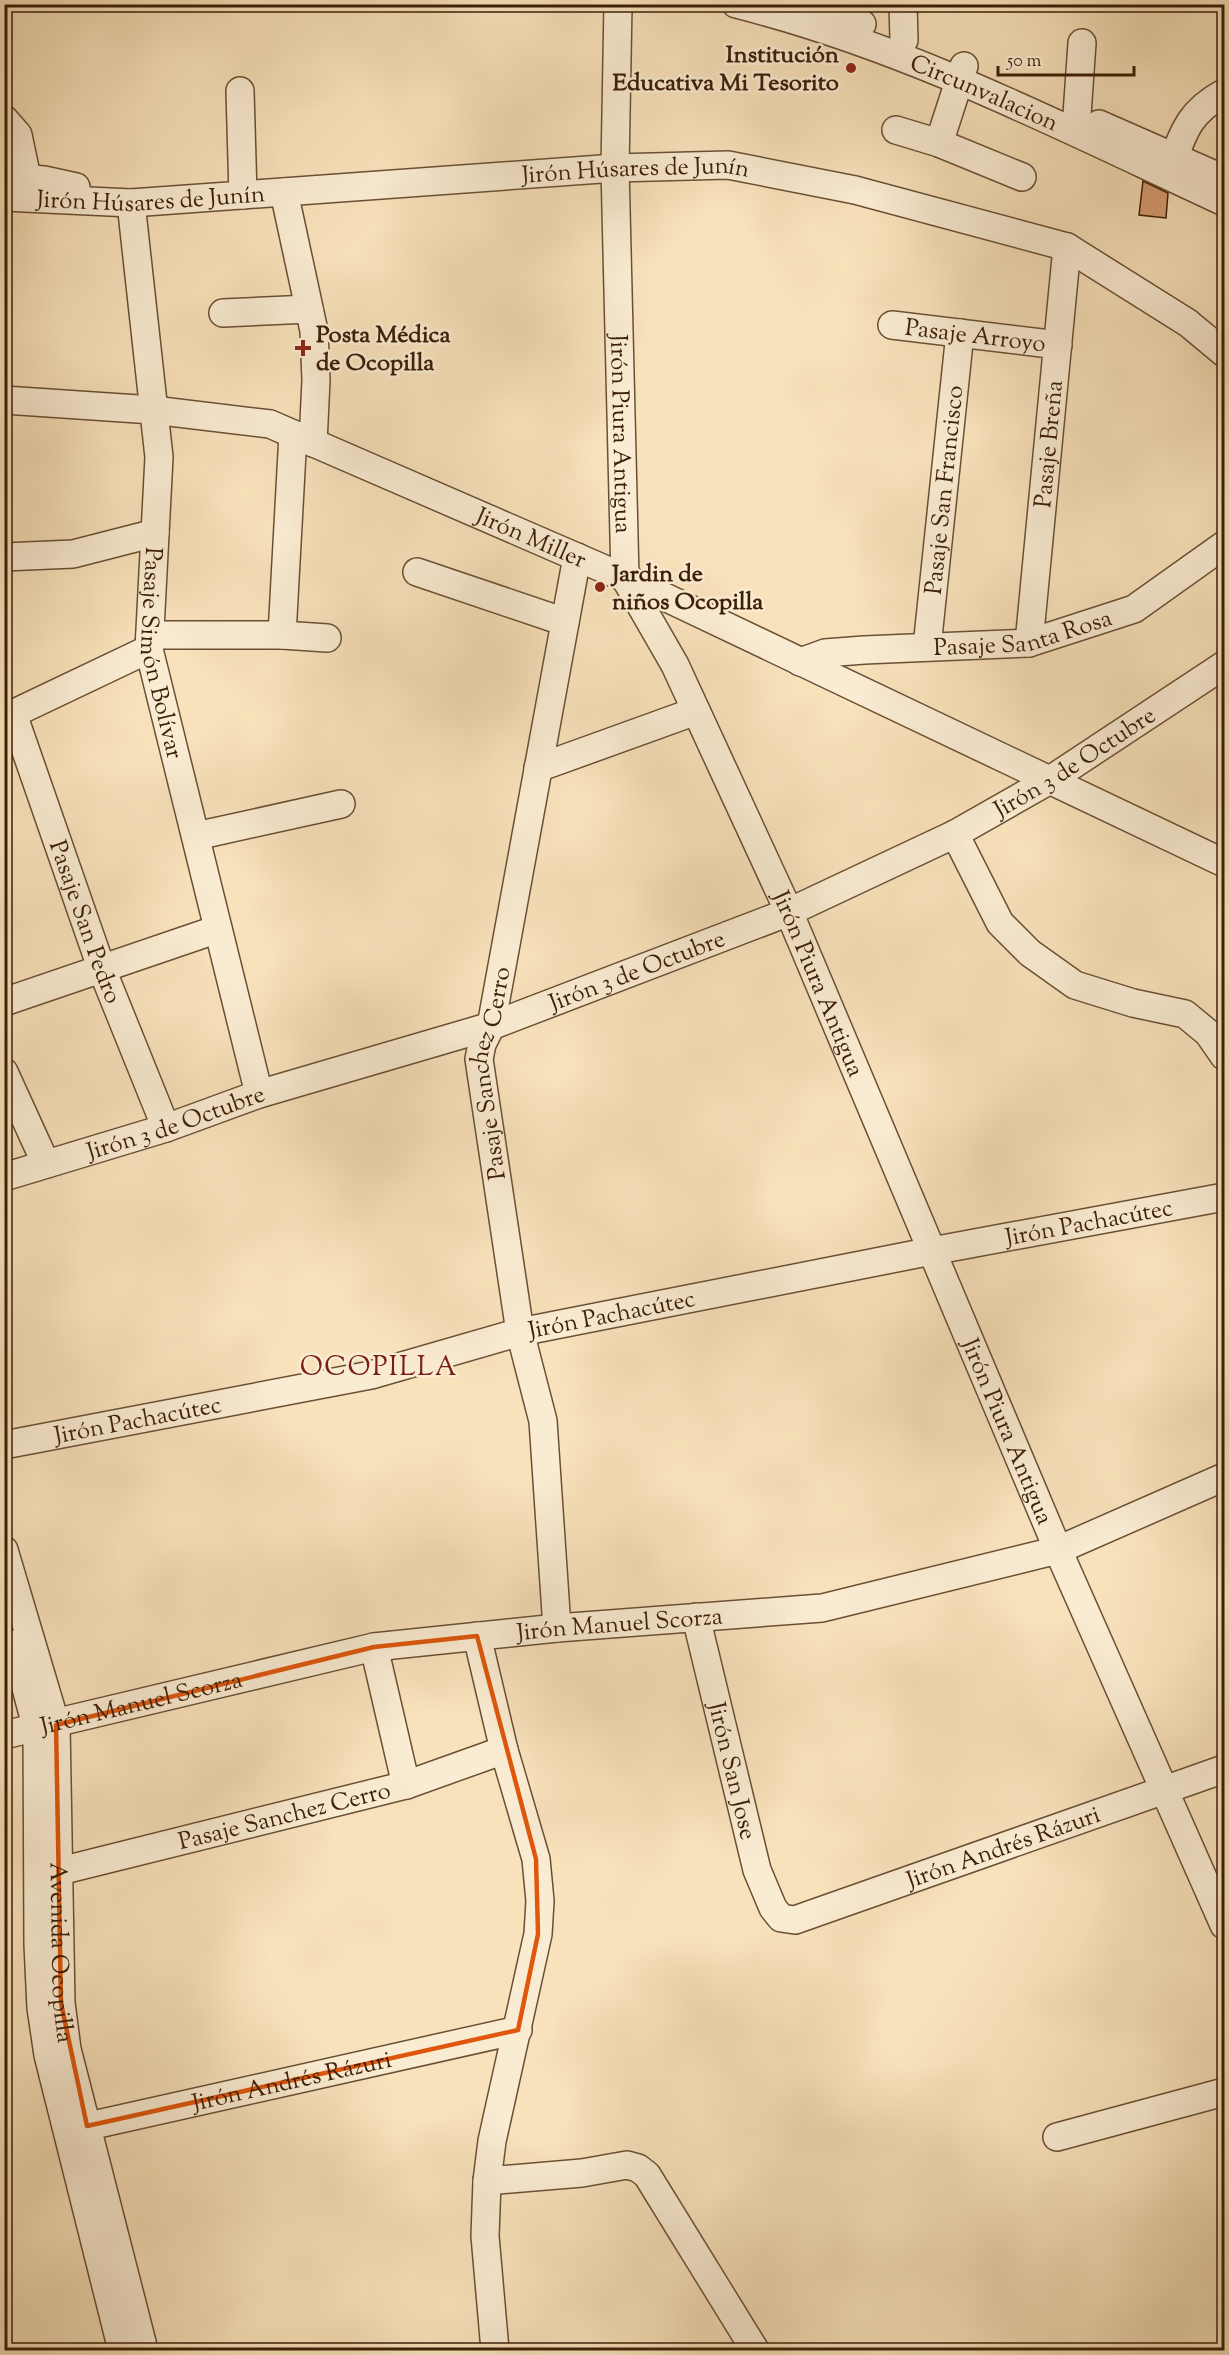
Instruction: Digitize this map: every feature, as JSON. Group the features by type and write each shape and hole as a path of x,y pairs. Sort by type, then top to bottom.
{"street":[{"name":"Jirón Piura Antigua","path":"618,4 615,168 625,578 675,665 789,912 1058,1550 1224,1925"},
{"name":"Circunvalacion","path":"736,4 962,72 1077,115 1171,166 1224,202"},
{"name":"Circunvalacion","path":"810,4 904,40 962,72 1171,166 1224,179"},
{"path":"903,4 904,40"},
{"path":"1077,115 1082,43"},
{"path":"939,143 962,72"},
{"path":"240,91 243,195"},
{"path":"1171,166 1185,129 1204,104 1224,93"},
{"path":"5,119 18,135 16,177 80,188 104,201"},
{"path":"896,130 939,143 1022,177"},
{"name":"Jirón Húsares de Junín","path":"4,197 131,203 615,168 728,165 855,190 1067,247 1188,323 1224,353"},
{"path":"282,635 303,438 316,380 314,331 284,192"},
{"name":"Pasaje Simón Bolívar","path":"131,203 159,457 149,642 259,1094"},
{"name":"Pasaje Breña","path":"1029,643 1067,247"},
{"path":"223,313 309,309"},
{"name":"Pasaje Arroyo","path":"892,325 1058,345"},
{"name":"Pasaje San Francisco","path":"927,647 960,333"},
{"name":"Jirón Miller","path":"4,400 153,410 270,424 625,578 1224,863"},
{"path":"4,557 73,554 154,533"},
{"name":"Pasaje Santa Rosa","path":"800,662 825,653 1029,643 1134,609 1224,545"},
{"name":"Pasaje Sanchez Cerro","path":"557,1628 543,1421 520,1332 478,1059 490,1026 577,557"},
{"path":"417,572 565,622"},
{"path":"9,716 149,642 282,635 327,638"},
{"name":"Jirón 3 de Octubre","path":"4,1177 166,1128 259,1094 490,1026 789,912 955,834 1050,780 1224,665"},
{"path":"538,768 696,711"},
{"name":"Pasaje San Pedro","path":"9,716 101,967 166,1128"},
{"path":"196,836 341,804"},
{"path":"955,834 1000,923 1030,953 1075,985 1185,1014 1208,1033 1224,1056"},
{"path":"4,1002 101,967 218,929"},
{"path":"4,1072 46,1164"},
{"name":"Jirón Pachacútec","path":"4,1445 370,1375 520,1332 932,1251 1224,1197"},
{"name":"Jirón Manuel Scorza","path":"4,1735 46,1727 374,1647 557,1628 822,1608 1058,1550 1224,1477"},
{"name":"Avenida Ocopilla","path":"4,1550 46,1727 60,1871 61,2003 77,2128 122,2350"},
{"name":"Avenida Ocopilla","path":"4,1611 46,1727 41,2008 48,2055 77,2128 144,2350"},
{"name":"Jirón San Jose","path":"696,1617 757,1870 773,1908 781,1918"},
{"path":"477,1636 504,1750 536,1859 540,1901 538,1934 492,2141 487,2181 485,2236 495,2350"},
{"path":"374,1647 406,1785"},
{"name":"Pasaje Sanchez Cerro","path":"60,1871 406,1785 504,1750"},
{"name":"Jirón Andrés Rázuri","path":"781,1918 795,1920 1224,1769"},
{"name":"Jirón Andrés Rázuri","path":"77,2128 518,2030"},
{"path":"1057,2137 1224,2092"},
{"path":"487,2181 582,2174 627,2166 638,2168 647,2175 755,2350"}],"highlighted area":[{"path":"477,1636 536,1859 538,1934 518,2030 87,2126 61,2003 56,1725 374,1647"}],"building":[{"path":"1143,181 1168,193 1166,218 1139,215"}],"place":[{"name":"Institución Educativa Mi Tesorito","path":"851,68"},
{"name":"Posta Médica de Ocopilla","path":"303,348"},
{"name":"Jardin de niños Ocopilla","path":"600,587"}],"district":[{"name":"OCOPILLA","path":"379,1366"}]}
